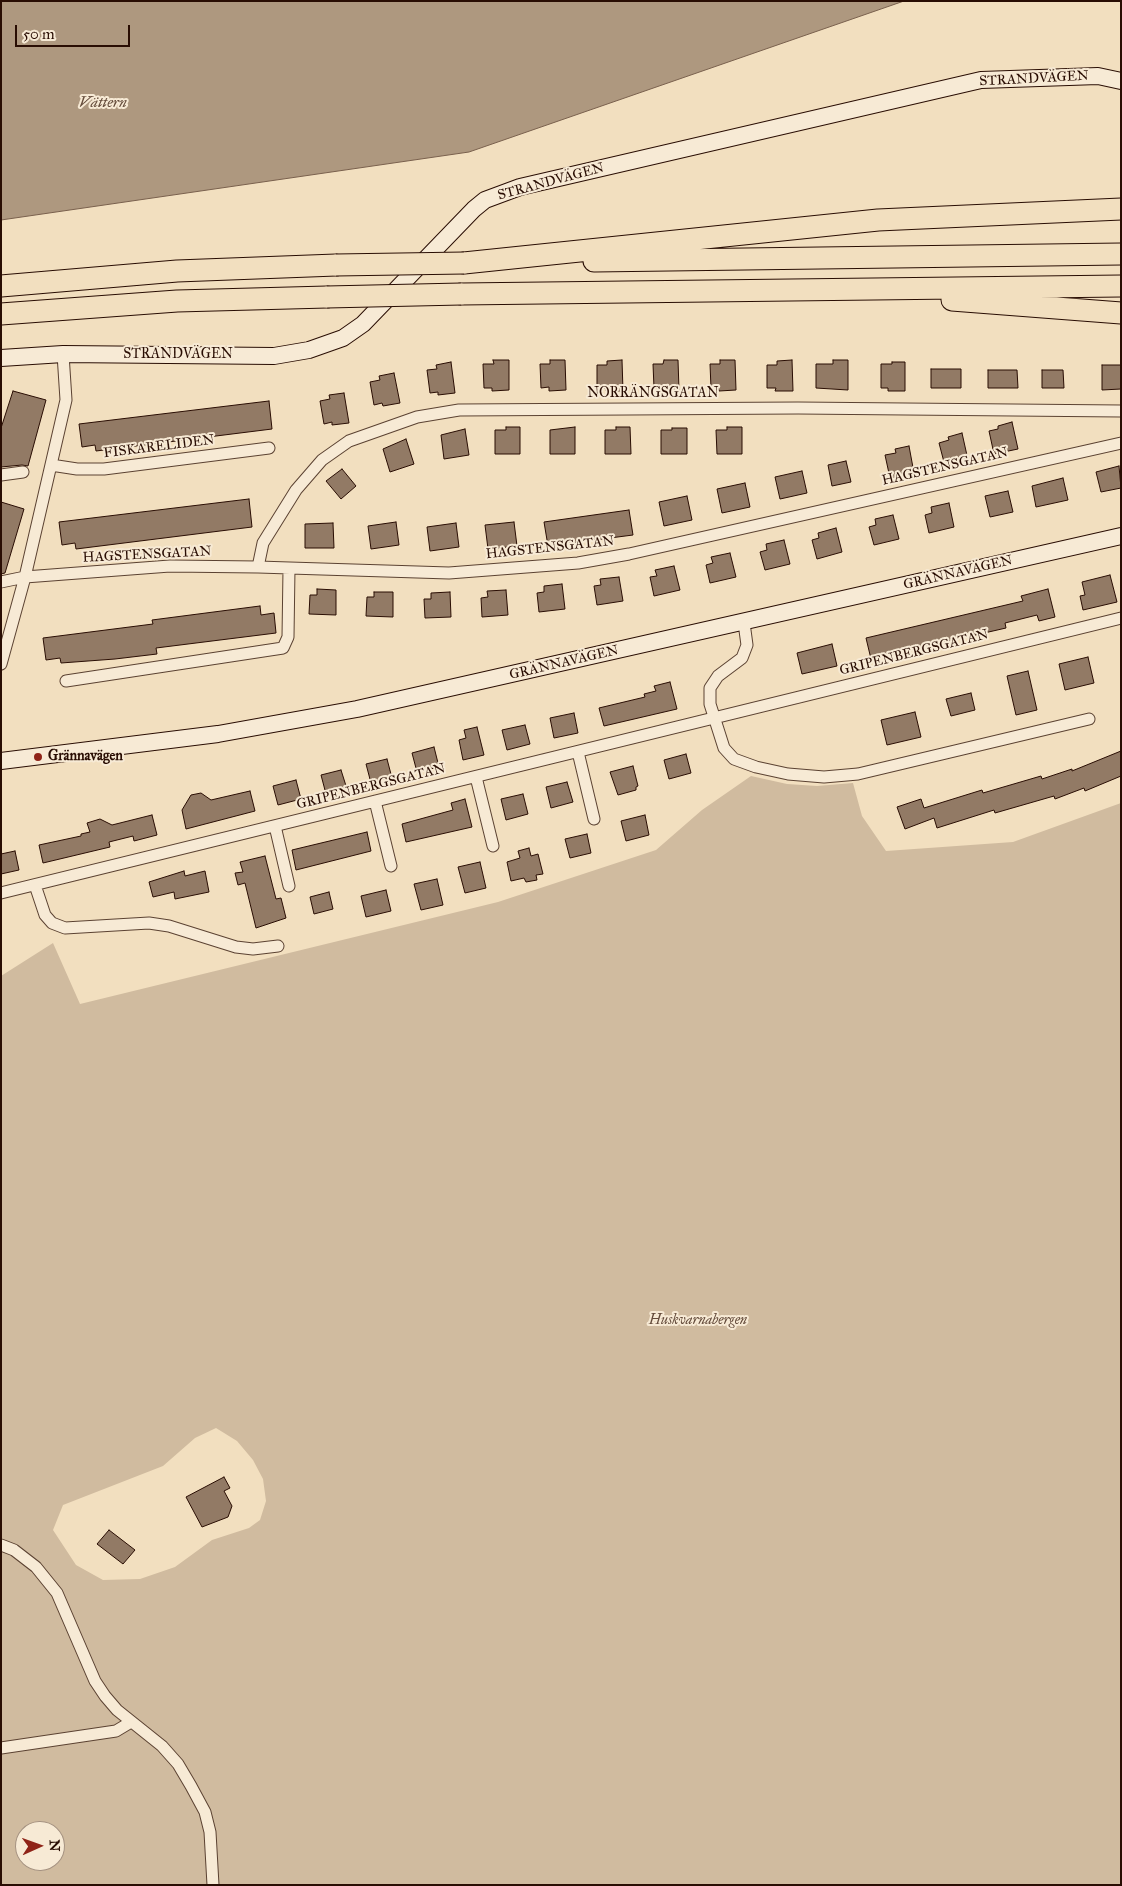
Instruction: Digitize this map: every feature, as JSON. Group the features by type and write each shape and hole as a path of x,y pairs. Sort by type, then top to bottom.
{"highway":[{"path":"464,263 878,220 1121,209"},
{"path":"1,286 177,271 336,265 1121,254"},
{"path":"1,314 177,301 327,297 1121,286"},
{"path":"817,290 1121,313"}],"street":[{"name":"STRANDVÄGEN","path":"1,358 63,354 274,356 309,350 343,338 363,324 474,209 485,200 520,187 981,80 1098,76 1121,81"},
{"path":"1,664 25,577 66,400 63,354"},
{"name":"NORRÄNGSGATAN","path":"258,567 264,543 268,536 296,490 322,460 349,441 417,417 459,410 818,408 1121,411"},
{"name":"HAGSTENSGATAN","path":"1,582 25,577 170,566 449,573 578,563 629,554 1121,443"},
{"name":"FISKARELIDEN","path":"51,465 77,470 104,470 269,448"},
{"path":"1,475 23,472"},
{"name":"GRÄNNAVÄGEN","path":"1,761 218,734 348,711 1121,536"},
{"path":"66,681 283,648 288,637 289,569"},
{"name":"GRIPENBERGSGATAN","path":"1,893 1121,618"},
{"path":"744,622 747,645 742,658 718,676 710,688 710,704 724,748 734,758 756,767 824,777 858,774 1088,719"},
{"path":"578,752 594,819"},
{"path":"476,777 493,846"},
{"path":"375,801 391,866"},
{"path":"275,826 289,886"},
{"path":"35,885 45,915 52,923 65,928 148,923 169,926 236,947 253,949 278,946"},
{"path":"1,1544 14,1550 36,1567 57,1593 95,1681 117,1710 162,1746 178,1764 200,1803 210,1832 213,1885"},
{"path":"1,1748 68,1736 116,1731 131,1722"}],"green space":[{"name":"Huskvarnabergen","path":"751,776 787,784 817,786 853,783 862,816 886,851 1013,842 1121,803 1121,1885 1,1885 1,976 53,943 80,1004 498,902 656,850 702,810","holes":["216,1428 237,1441 253,1460 263,1479 266,1501 260,1520 249,1528 212,1540 175,1567 140,1579 103,1580 76,1565 53,1530 63,1505 163,1466 195,1438"]}],"water":[{"name":"Vättern","path":"1,1 904,1 469,152 1,220"}],"building":[{"path":"493,360 509,360 509,390 492,391 492,388 484,388 483,364 494,364"},
{"path":"550,360 565,360 566,390 549,391 549,387 541,388 540,364 550,364"},
{"path":"622,360 623,391 606,391 605,388 597,388 597,365 607,365 607,361"},
{"path":"664,360 678,360 679,390 662,391 662,387 654,388 653,364 663,364"},
{"path":"720,360 735,360 736,390 719,391 718,387 711,388 710,364 720,364"},
{"path":"792,360 793,391 775,391 776,388 767,388 767,365 777,365 777,361"},
{"path":"833,360 848,360 848,390 816,388 816,364 833,364"},
{"path":"451,362 455,393 438,395 438,392 430,393 427,370 437,369 436,365"},
{"path":"892,362 905,362 905,391 888,391 888,388 881,388 881,364 892,364"},
{"path":"1102,365 1121,365 1121,389 1102,390"},
{"path":"931,369 961,369 961,388 931,388"},
{"path":"988,370 1017,370 1018,388 988,388"},
{"path":"1042,370 1063,370 1064,388 1042,388"},
{"path":"394,373 400,403 383,406 382,403 374,405 370,382 380,380 379,376"},
{"path":"13,391 46,400 28,466 1,467 1,428"},
{"path":"344,393 349,423 332,425 332,422 324,424 320,401 330,399 329,395"},
{"path":"269,401 272,429 96,451 95,445 82,447 79,424"},
{"path":"1012,422 1018,449 994,454 989,431"},
{"path":"506,427 520,427 520,454 495,454 495,430 506,430"},
{"path":"575,427 575,454 550,454 550,430"},
{"path":"616,427 630,427 631,454 605,454 605,430 616,430"},
{"path":"727,427 742,427 742,454 717,454 716,430 727,430"},
{"path":"672,428 687,428 687,454 661,454 661,430 672,430"},
{"path":"465,429 469,455 444,459 441,435"},
{"path":"962,433 968,460 945,466 939,443 949,440 948,437"},
{"path":"406,439 414,464 390,472 383,449"},
{"path":"909,446 914,473 890,478 885,455 896,453 895,449"},
{"path":"846,461 851,482 832,486 828,465"},
{"path":"1119,466 1121,488 1101,492 1096,472"},
{"path":"342,469 356,486 341,499 326,481"},
{"path":"802,471 807,493 780,499 775,477"},
{"path":"1063,478 1068,500 1036,507 1032,486"},
{"path":"745,483 750,507 722,513 717,489"},
{"path":"1008,491 1013,512 990,517 985,496"},
{"path":"687,496 692,520 664,526 659,502"},
{"path":"249,499 252,527 76,549 75,543 62,545 59,522"},
{"path":"1,502 24,509 5,573 1,574"},
{"path":"949,503 954,527 929,533 925,515 932,513 931,507"},
{"path":"629,510 633,535 548,546 544,522"},
{"path":"893,515 899,539 874,545 869,527 876,525 875,519"},
{"path":"396,522 399,545 371,549 368,526"},
{"path":"514,522 517,546 488,549 485,525"},
{"path":"333,523 334,548 305,548 305,524"},
{"path":"456,523 459,547 430,551 427,527"},
{"path":"836,528 842,552 817,559 812,540 819,538 818,533"},
{"path":"784,540 790,564 765,570 760,552 767,550 766,544"},
{"path":"730,553 736,577 710,583 706,565 713,563 711,557"},
{"path":"674,566 680,590 654,596 650,577 657,576 655,570"},
{"path":"1110,575 1117,602 1083,610 1080,596 1085,595 1082,582"},
{"path":"619,577 623,601 597,605 594,586 601,585 600,579"},
{"path":"562,584 565,609 539,612 537,593 544,592 544,586"},
{"path":"317,589 336,590 336,615 309,614 310,595 317,595"},
{"path":"1048,589 1055,617 1039,621 1037,615 1005,623 1006,628 871,659 866,638 1023,601 1021,596"},
{"path":"506,590 508,615 482,617 481,598 488,597 487,591"},
{"path":"374,592 393,592 393,617 366,616 367,597 374,597"},
{"path":"450,592 451,617 425,618 424,599 431,599 431,593"},
{"path":"260,606 261,615 274,613 276,633 156,648 157,654 115,659 61,663 60,658 46,660 43,638 153,624 152,620"},
{"path":"832,644 837,666 802,674 797,653"},
{"path":"1088,657 1094,683 1065,690 1059,664"},
{"path":"1028,671 1037,710 1016,715 1007,676"},
{"path":"670,682 677,709 604,726 599,708 645,697 644,694 656,691 654,686"},
{"path":"971,693 975,710 951,716 946,699"},
{"path":"915,712 921,737 887,745 881,720"},
{"path":"574,713 578,733 554,738 550,718"},
{"path":"525,725 530,744 507,750 502,730"},
{"path":"477,727 484,755 463,760 459,740 466,738 464,730"},
{"path":"434,747 439,767 417,772 412,753"},
{"path":"1121,751 1121,776 1085,791 1084,788 1055,799 1054,796 995,813 994,810 937,828 934,818 905,829 897,807 921,799 924,808 982,790 983,793 1041,776 1042,779 1072,769 1072,771"},
{"path":"686,754 691,773 669,779 664,760"},
{"path":"387,759 392,778 371,783 366,764"},
{"path":"633,766 638,786 636,790 618,795 610,772"},
{"path":"341,770 347,789 326,794 321,775"},
{"path":"296,780 301,799 278,805 273,786"},
{"path":"567,782 573,802 551,808 546,787"},
{"path":"250,791 255,811 186,829 182,810 191,795 201,793 211,800"},
{"path":"523,794 528,814 506,820 501,799"},
{"path":"465,799 472,827 406,842 402,824 453,810 451,803"},
{"path":"152,815 157,835 134,841 133,836 109,842 110,847 43,863 39,845 81,836 81,834 90,832 87,823 100,819 112,825"},
{"path":"645,815 649,835 626,841 621,821"},
{"path":"367,832 371,851 296,870 292,850"},
{"path":"587,834 591,853 570,858 565,839"},
{"path":"529,848 531,856 538,854 543,874 536,875 537,880 526,882 524,878 511,881 507,862 520,858 518,851"},
{"path":"15,851 19,870 1,874 1,854"},
{"path":"265,856 276,899 281,898 286,918 256,928 245,883 238,885 235,873 243,872 240,862"},
{"path":"480,862 486,888 465,893 458,867"},
{"path":"184,871 185,876 205,871 209,892 175,899 174,892 153,897 149,882"},
{"path":"437,879 443,905 421,910 414,884"},
{"path":"386,890 391,911 366,917 361,896"},
{"path":"329,892 333,909 314,914 310,897"},
{"path":"224,1477 230,1488 224,1491 232,1506 228,1517 202,1527 186,1497"},
{"path":"109,1530 135,1550 123,1564 97,1544"}],"place":[{"name":"Grännavägen","path":"38,757"}]}
